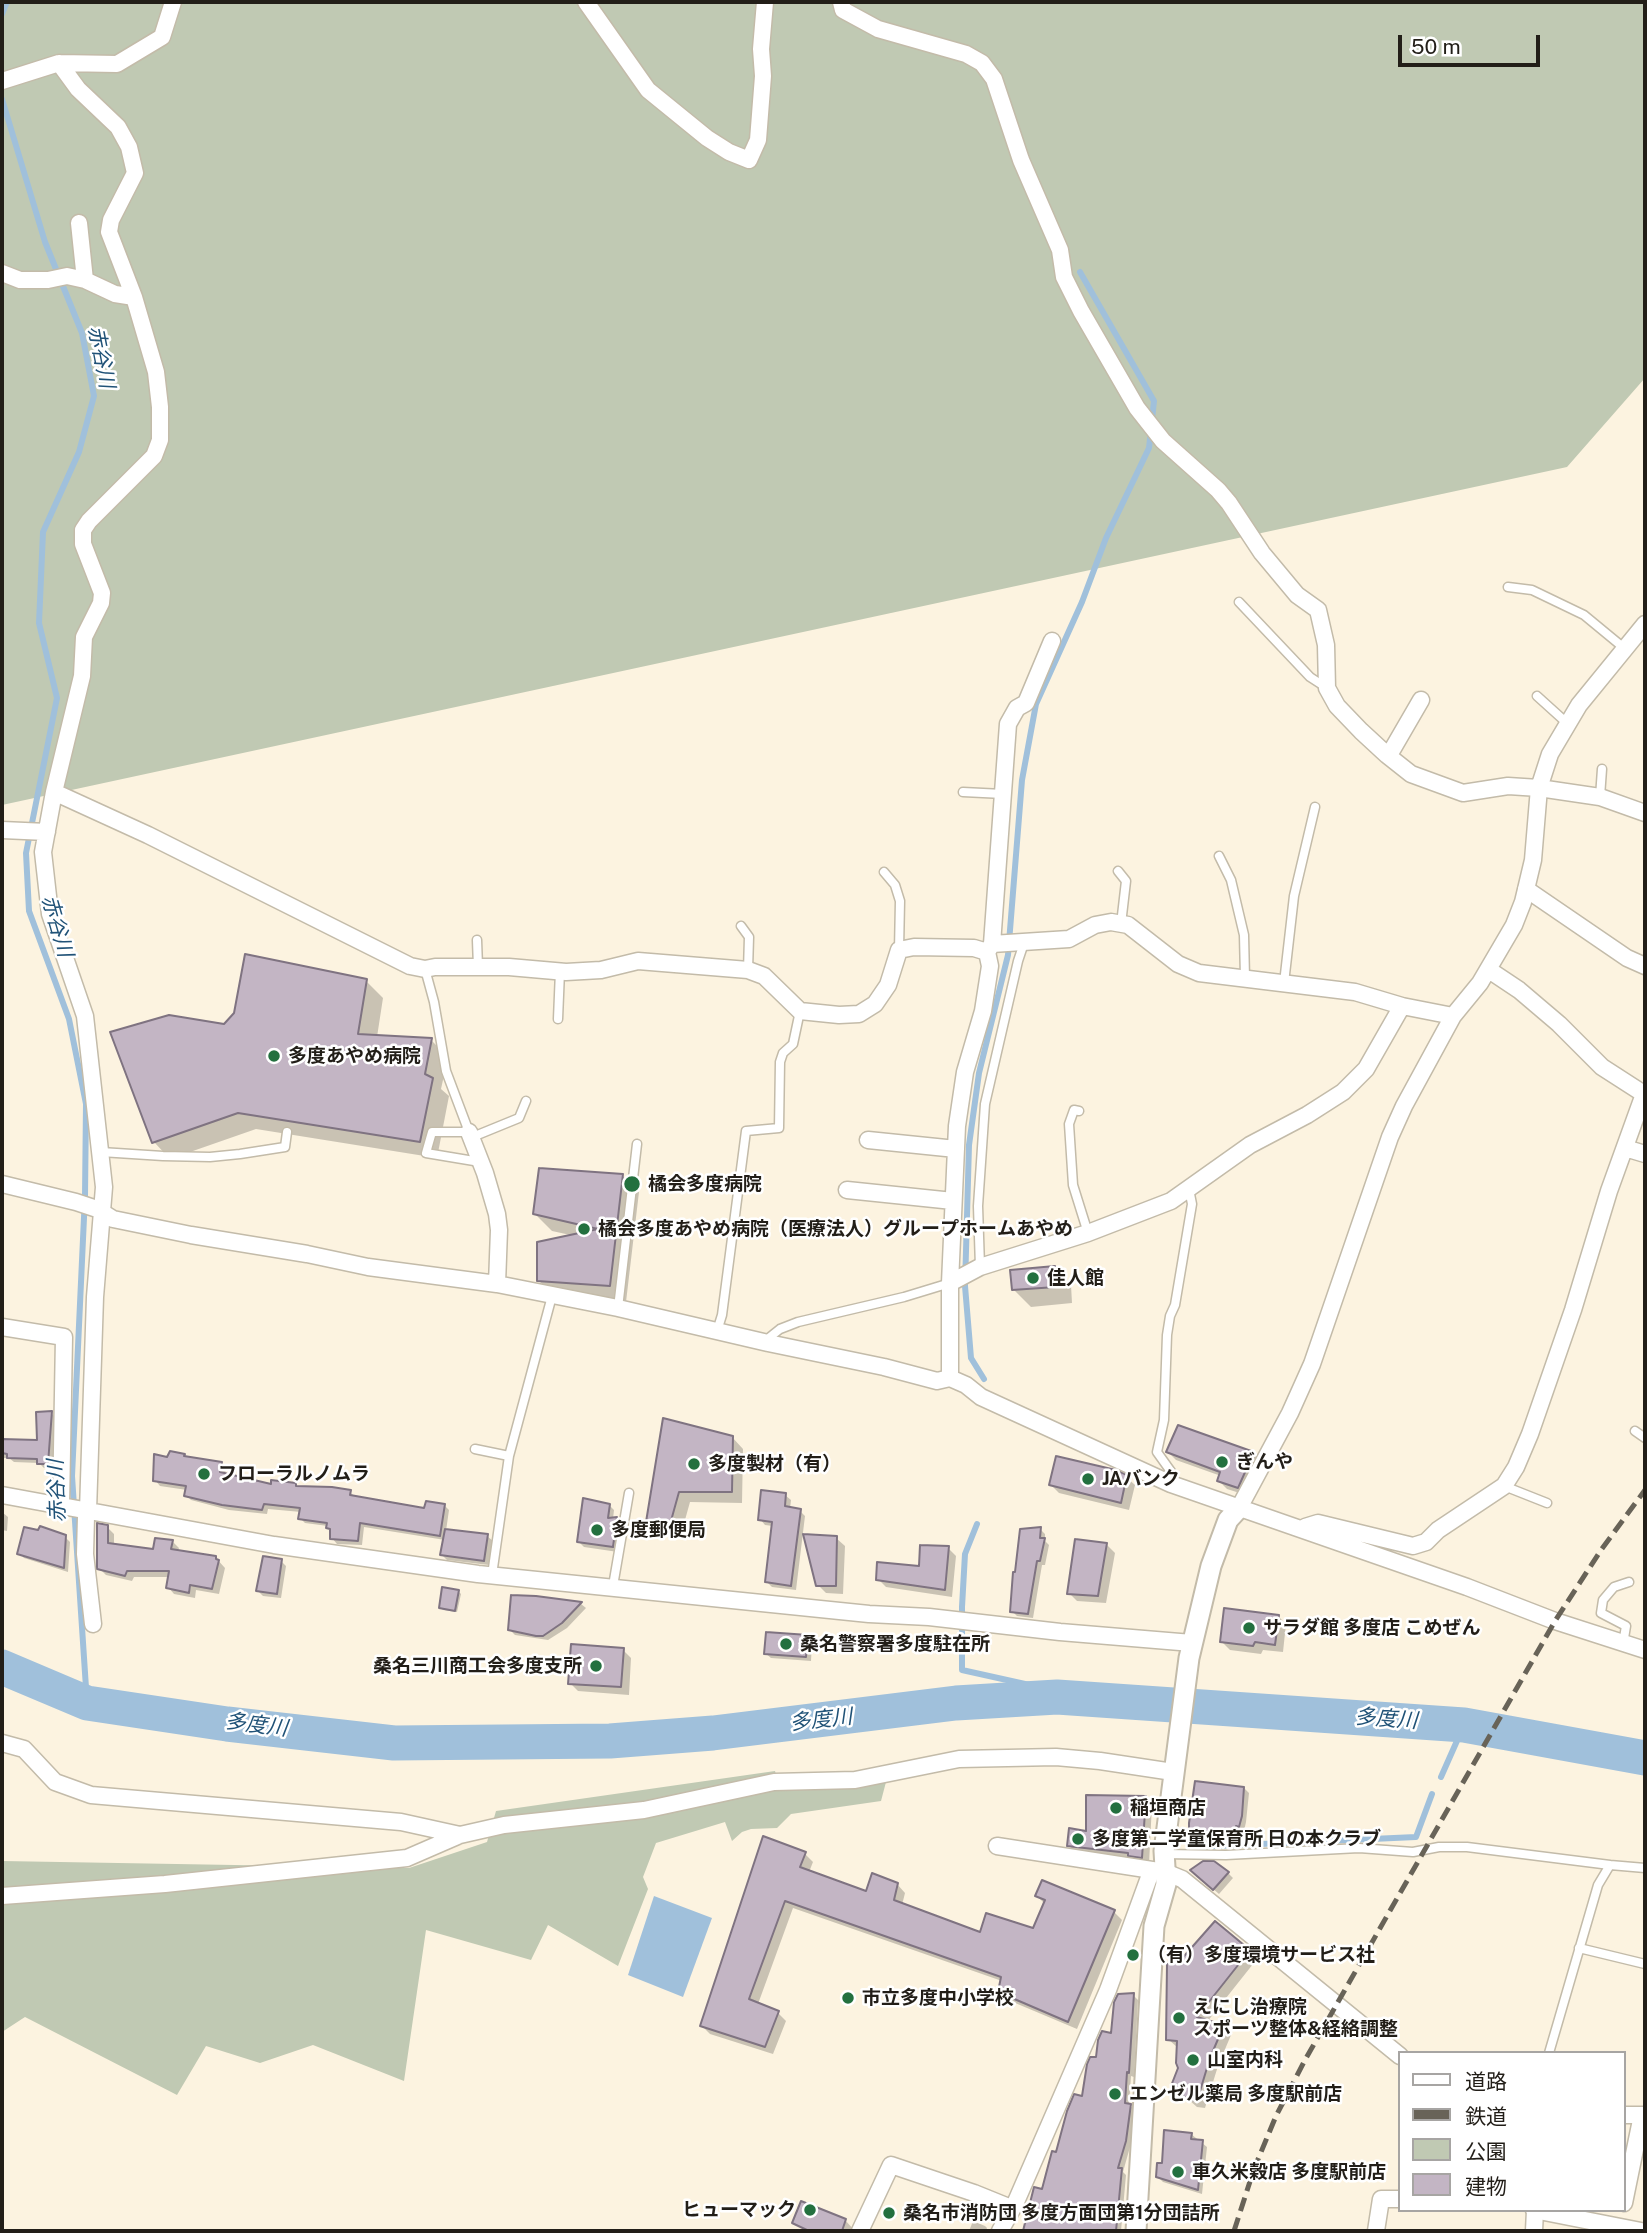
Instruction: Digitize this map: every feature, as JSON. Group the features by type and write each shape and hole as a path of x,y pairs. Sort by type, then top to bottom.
{"street":[{"path":"2,80 59,63 117,64 162,37 173,2"},
{"path":"586,2 648,90 707,138 729,152 749,160 758,140 765,2"},
{"path":"841,2 843,10 878,29 966,54 982,63 994,79 1021,160 1060,250 1064,277 1142,414 1163,440 1223,497 1262,553 1297,594 1318,610 1326,645 1327,688 1337,706 1387,755 1412,774 1463,793 1508,786 1539,788 1600,796 1645,813"},
{"path":"59,63 78,89 118,127 129,147 135,173 111,220 109,232 134,297 156,372 160,407 160,440 154,456 83,530 83,544 102,593 101,603 84,637 82,676 54,792 44,852 50,914 85,1016 104,1187 99,1211 85,1554 93,1624"},
{"path":"79,223 85,280"},
{"path":"2,273 20,280 48,280 67,276 85,280 105,291 134,297"},
{"path":"1000,2231 1108,1990 1160,1866 1191,1650 1211,1566 1228,1520 1239,1508 1290,1413 1312,1364 1390,1137 1452,1016 1489,970 1514,925 1533,860 1539,788 1550,754 1579,705 1645,624"},
{"path":"950,1378 950,1283 956,1149 965,1072 985,1000 990,965 989,948 1008,724 1017,708 1026,703 1052,640"},
{"path":"1387,755 1421,700"},
{"path":"54,792 148,835 398,961 425,969 478,967 601,970 638,961 748,970 764,976 800,1011 859,1014 876,1004 888,985 899,950 914,947 989,948 1069,939 1095,925 1111,922 1128,925 1178,964 1199,973 1355,992 1402,1006 1452,1016"},
{"path":"9,830 47,832"},
{"path":"1526,889 1627,958 1645,965"},
{"path":"1300,1528 1318,1523 1413,1546 1426,1542 1438,1530 1504,1486 1516,1467 1530,1434 1573,1310 1609,1191 1645,1094 1602,1067 1559,1024 1519,990 1489,970"},
{"path":"950,1283 980,1267 1088,1233 1171,1201 1250,1145 1307,1115 1343,1092 1366,1069 1402,1006"},
{"path":"470,1135 497,1214 497,1284"},
{"path":"868,1140 956,1149"},
{"path":"1625,1148 1645,1154"},
{"path":"2,1184 76,1202 113,1219 191,1235 368,1267 497,1284 618,1308 937,1381 950,1378 966,1385 981,1397 1171,1485 1645,1650"},
{"path":"847,1190 953,1201"},
{"path":"2,1327 64,1337 61,1506"},
{"path":"2,1495 274,1545 492,1575 613,1586 712,1599 929,1617 1191,1650"},
{"path":"2,1743 24,1749 55,1783 91,1795 401,1822 460,1835"},
{"path":"2,1896 165,1884 407,1858 460,1835 504,1825 644,1810 774,1782 855,1780 959,1759 1067,1758 1173,1769"},
{"path":"997,1846 1160,1866 1185,1882 1398,2054"},
{"path":"1136,2231 1154,1926 1166,1884 1160,1866"},
{"path":"1626,2194 1643,2115"},
{"path":"860,2231 891,2165 1011,2208"},
{"path":"1376,2231 1381,2199 1398,2199"},
{"path":"1534,2212 1534,2231"},
{"path":"1544,2212 1641,2231"},
{"path":"1620,2227 1623,2212"}],"lane":[{"path":"1508,587 1532,590 1584,615 1624,648"},
{"path":"1239,602 1310,677 1327,688"},
{"path":"1537,696 1568,723"},
{"path":"1600,796 1602,769"},
{"path":"963,792 1003,794"},
{"path":"1284,983 1294,896 1315,807"},
{"path":"1219,856 1231,880 1244,935 1245,978"},
{"path":"1118,871 1126,881 1121,924"},
{"path":"884,872 895,885 900,901 899,950"},
{"path":"741,926 749,937 748,970"},
{"path":"477,940 478,967"},
{"path":"980,1267 978,1206 985,1104 1024,943"},
{"path":"425,969 434,1002 446,1071 470,1135"},
{"path":"558,1019 561,971"},
{"path":"717,1331 722,1315 746,1131 779,1128 780,1062 783,1054 793,1044 800,1011"},
{"path":"480,1162 426,1153 432,1132 470,1135 519,1118 526,1101"},
{"path":"1079,1111 1074,1110 1069,1124 1073,1185 1088,1233"},
{"path":"101,1152 163,1157 240,1154 285,1147 287,1132"},
{"path":"618,1308 637,1144"},
{"path":"1171,1485 1172,1473 1157,1452 1164,1420 1167,1335 1175,1305 1192,1203 1189,1188"},
{"path":"768,1343 770,1337 780,1329 798,1322 904,1297 950,1283"},
{"path":"492,1575 509,1456 552,1296"},
{"path":"1635,1431 1645,1438"},
{"path":"475,1449 509,1456"},
{"path":"1504,1486 1547,1503"},
{"path":"613,1586 629,1493"},
{"path":"1623,1644 1626,1626 1601,1614 1603,1600 1614,1587 1629,1582"},
{"path":"1160,1866 1226,1855 1359,1848 1413,1852 1439,1847 1467,1847 1645,1868"},
{"path":"1550,2051 1598,1885 1610,1865"},
{"path":"1579,1948 1645,1964"}],"green space":[{"path":"2,2 1645,2 1645,378 1567,467 2,805"},
{"path":"775,1771 779,1786 856,1789 886,1782 881,1801 791,1814 777,1828 751,1829 742,1832 732,1841 725,1822 656,1843 643,1877 648,1889 618,1966 548,1925 531,1960 426,1930 404,2081 313,2045 260,2063 206,2046 177,2095 25,2017 2,2032 2,1861 409,1868 487,1842 496,1811"}],"water":[{"path":"654,1896 712,1918 683,1997 628,1975"}],"building":[{"name":"多度あやめ病院","path":"245,954 367,979 358,1034 432,1038 425,1074 433,1078 420,1142 238,1113 152,1143 110,1032 169,1015 224,1024 234,1013"},
{"name":"橘会多度あやめ病院（医療法人）グループホームあやめ","path":"539,1168 623,1174 610,1286 537,1281 537,1242 598,1229 533,1214"},
{"name":"佳人館","path":"1055,1266 1056,1287 1012,1290 1010,1270"},
{"path":"52,1411 48,1464 37,1464 37,1459 7,1458 7,1454 2,1453 2,1439 37,1440 36,1412"},
{"name":"多度製材（有）","path":"663,1418 733,1436 732,1492 679,1492 669,1528 646,1522"},
{"name":"ぎんや","path":"1178,1425 1254,1452 1238,1488 1217,1481 1220,1472 1166,1452"},
{"path":"170,1451 222,1462 220,1472 271,1484 271,1480 296,1483 296,1486 332,1487 351,1490 350,1495 424,1508 426,1501 445,1504 440,1536 360,1523 358,1541 330,1539 327,1523 298,1519 300,1508 264,1504 262,1510 222,1505 184,1496 186,1486 153,1481 154,1454 167,1457"},
{"name":"JAバンク","path":"1056,1456 1127,1475 1121,1503 1049,1485"},
{"path":"761,1490 786,1493 785,1506 801,1509 791,1586 765,1582 772,1522 758,1520"},
{"name":"多度郵便局","path":"583,1498 610,1504 608,1518 617,1517 613,1547 577,1542"},
{"path":"97,1523 108,1525 108,1543 153,1549 155,1538 173,1540 171,1549 216,1556 219,1560 212,1589 190,1585 189,1593 166,1588 169,1571 127,1571 125,1576 97,1569"},
{"path":"40,1526 66,1535 64,1568 17,1554 24,1527 38,1530"},
{"path":"1041,1527 1040,1538 1045,1538 1040,1561 1037,1561 1028,1614 1010,1612 1020,1529"},
{"path":"445,1529 488,1534 484,1561 440,1555"},
{"path":"803,1534 837,1536 836,1586 816,1586"},
{"path":"1075,1539 1107,1543 1098,1596 1067,1594"},
{"path":"920,1545 949,1546 945,1590 876,1580 877,1562 919,1566"},
{"path":"263,1556 282,1559 277,1594 256,1591"},
{"path":"442,1587 459,1590 455,1611 439,1608"},
{"path":"511,1595 582,1602 562,1623 543,1636 536,1636 508,1630"},
{"name":"サラダ館 多度店 こめぜん","path":"1224,1608 1279,1615 1275,1645 1255,1642 1253,1646 1220,1642"},
{"name":"桑名警察署多度駐在所","path":"766,1632 808,1635 806,1657 764,1654"},
{"name":"桑名三川商工会多度支所","path":"571,1644 624,1648 621,1687 568,1684"},
{"path":"1195,1781 1244,1787 1242,1816 1239,1827 1236,1826 1235,1838 1232,1837 1230,1841 1189,1838"},
{"path":"1086,1795 1146,1796 1142,1858 1128,1856 1128,1853 1067,1846 1069,1828 1086,1831"},
{"path":"763,1836 806,1852 800,1867 866,1891 872,1873 898,1883 894,1900 980,1932 986,1913 1033,1928 1045,1900 1035,1896 1042,1880 1115,1910 1068,2022 998,1992 1001,1977 785,1901 749,1999 779,2011 765,2047 700,2026"},
{"path":"1203,1861 1214,1861 1229,1872 1213,1890 1190,1870"},
{"path":"1215,1921 1250,1950 1197,2017 1224,2025 1210,2058 1197,2101 1187,2099 1171,2086 1178,2068 1177,2041 1166,2040 1167,1964 1178,1963"},
{"path":"1134,1993 1125,2103 1131,2104 1126,2141 1118,2168 1122,2168 1116,2231 1023,2231 1034,2187 1042,2189 1052,2151 1056,2152 1074,2094 1082,2096 1090,2057 1096,2057 1102,2031 1111,2033 1114,2002 1118,1994"},
{"path":"1164,2130 1192,2133 1191,2139 1203,2140 1198,2190 1156,2177 1157,2163 1162,2163"},
{"name":"ヒューマック","path":"801,2201 846,2219 842,2231 809,2231 792,2223"}],"waterway":[{"name":"赤谷川","path":"2,14 7,2"},
{"name":"赤谷川","path":"2,99 45,242 82,333 94,396 79,452 43,532 39,623 57,698 26,853 29,911 69,1019 86,1104 85,1196 72,1476 87,1703"},
{"path":"984,1379 971,1358 965,1286 969,1145 979,1073 1008,955 1022,780 1036,704 1082,602 1106,538 1149,448 1154,401 1080,272"},
{"path":"977,1524 965,1554 962,1670 1034,1686 1050,1697"},
{"name":"多度川","path":"2,1667 87,1703 227,1724 394,1743 610,1741 713,1733 956,1703 1057,1697 1464,1725 1645,1758"},
{"path":"1441,1777 1464,1725"},
{"path":"1195,1847 1416,1837 1432,1794"}],"railway":[{"path":"1234,2231 1254,2169 1276,2116 1305,2060 1555,1621 1601,1550 1645,1490"}],"place":[{"name":"多度あやめ病院","path":"274,1056"},
{"name":"橘会多度病院","path":"632,1184"},
{"name":"橘会多度あやめ病院（医療法人）グループホームあやめ","path":"584,1229"},
{"name":"佳人館","path":"1033,1278"},
{"name":"ぎんや","path":"1222,1462"},
{"name":"多度製材（有）","path":"694,1464"},
{"name":"フローラルノムラ","path":"204,1474"},
{"name":"JAバンク","path":"1088,1479"},
{"name":"多度郵便局","path":"597,1530"},
{"name":"サラダ館 多度店 こめぜん","path":"1249,1628"},
{"name":"桑名警察署多度駐在所","path":"786,1644"},
{"name":"桑名三川商工会多度支所","path":"596,1666"},
{"name":"稲垣商店","path":"1116,1808"},
{"name":"多度第二学童保育所 日の本クラブ","path":"1078,1839"},
{"name":"（有）多度環境サービス社","path":"1133,1955"},
{"name":"市立多度中小学校","path":"848,1998"},
{"name":"えにし治療院 スポーツ整体&経絡調整","path":"1179,2018"},
{"name":"山室内科","path":"1193,2060"},
{"name":"エンゼル薬局 多度駅前店","path":"1115,2094"},
{"name":"車久米穀店 多度駅前店","path":"1178,2172"},
{"name":"ヒューマック","path":"810,2210"},
{"name":"桑名市消防団 多度方面団第1分団詰所","path":"889,2213"}]}
